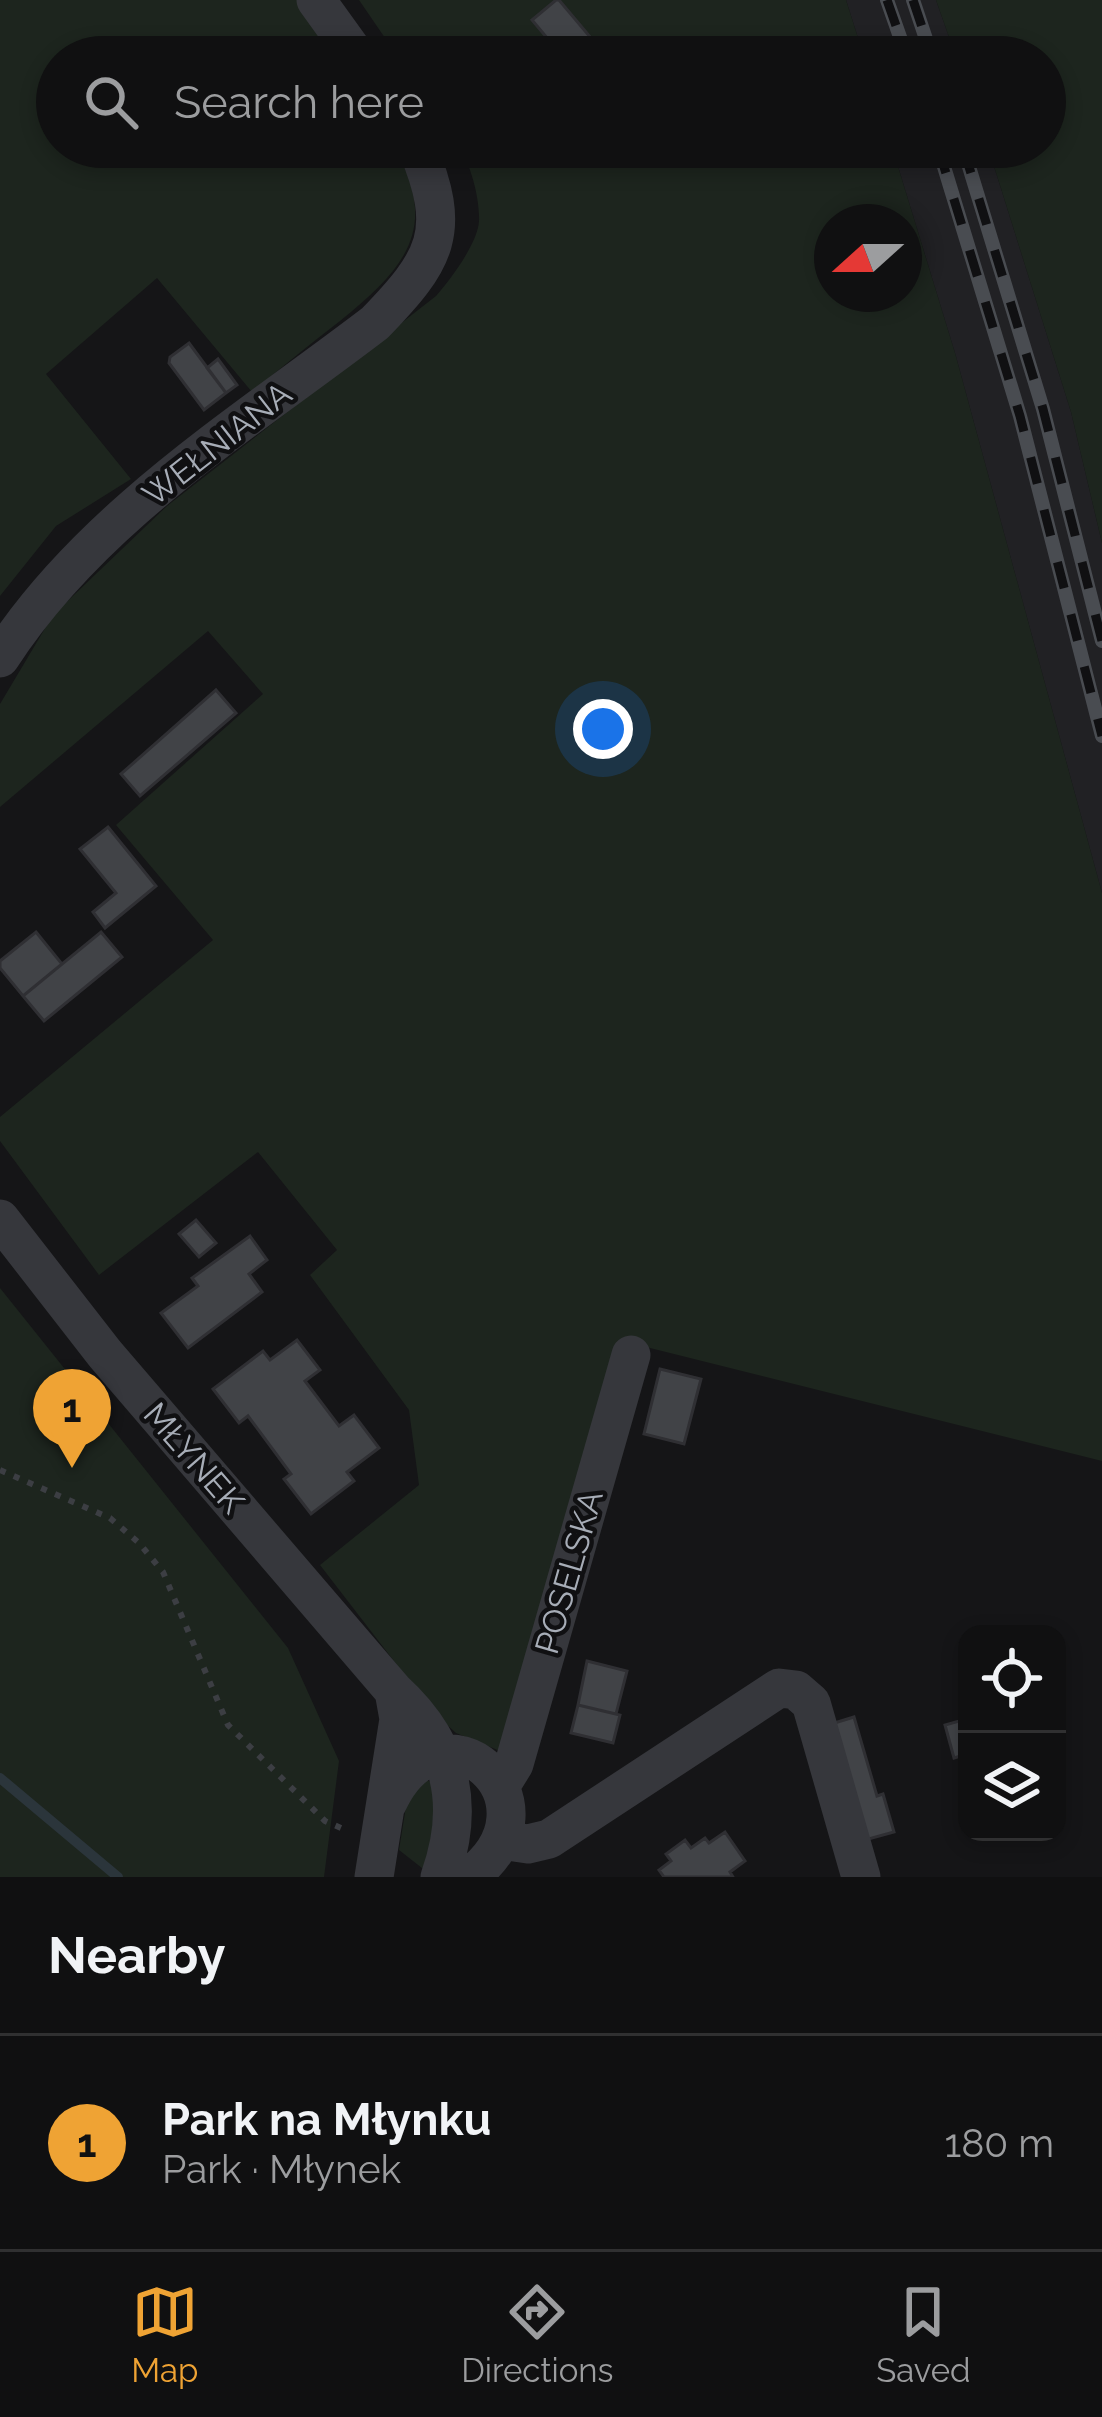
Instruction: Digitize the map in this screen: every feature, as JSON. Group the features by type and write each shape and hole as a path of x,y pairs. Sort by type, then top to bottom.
{"street":[{"path":"316,0 342,36"},
{"name":"WEŁNIANA","path":"0,658 30,611 88,546 375,323 416,280 437,235 434,186 426,168"},
{"name":"MŁYNEK","path":"0,1219 120,1372 394,1691 421,1715 442,1752"},
{"name":"POSELSKA","path":"501,1785 514,1764 631,1355"},
{"path":"502,1840 528,1844 549,1839 779,1688 796,1690 811,1703 861,1877"},
{"path":"374,1877 399,1719 394,1691"},
{"path":"440,1877 454,1814 442,1752"},
{"path":"404,1877 390,1862 384,1821 396,1783 414,1765 442,1752 483,1763 501,1785 507,1814 502,1840 470,1877"}],"path":[{"path":"0,1470 110,1518 139,1543 163,1572 195,1652 238,1738 325,1821 342,1830 384,1821"}],"shaded area":[{"path":"0,0 300,0 325,36 36,36 36,168 404,168 414,201 414,224 409,245 382,283 252,392 157,278 46,374 131,479 56,526 0,596"},
{"path":"359,0 846,0 857,36 384,36"},
{"path":"846,0 936,0 949,36 857,36"},
{"path":"936,0 1102,0 1102,543 1071,412 995,168 1066,168 1066,36 949,36"},
{"path":"469,168 898,168 909,204 814,204 814,312 922,312 922,245 1102,893 1102,1461 622,1341 500,1751 456,1733 434,1713 320,1565 419,1485 409,1410 310,1275 337,1250 258,1152 99,1275 0,1141 0,1117 213,940 116,825 263,694 208,631 0,807 0,704 53,615 167,506 436,296 474,240 479,212"},
{"path":"898,168 995,168 1071,412 1102,543 1102,893 922,245 922,204 909,204"},
{"path":"0,1288 288,1648 339,1761 324,1877 0,1877"},
{"path":"421,1778 438,1785 427,1872 399,1850 408,1794"}],"building":[{"path":"559,0 589,36 545,36 532,20"},
{"path":"189,343 226,393 204,410 169,363"},
{"path":"218,359 237,385 226,393 207,368"},
{"path":"216,690 236,713 140,796 121,774"},
{"path":"108,827 156,886 105,928 93,912 116,893 80,849"},
{"path":"36,932 62,964 23,996 0,968 0,961"},
{"path":"101,932 122,957 44,1021 23,996"},
{"path":"196,1220 216,1243 199,1257 179,1234"},
{"path":"250,1236 267,1260 249,1274 262,1292 188,1348 161,1313 198,1286 192,1278"},
{"path":"297,1340 320,1370 305,1381 339,1426 354,1415 379,1448 347,1472 354,1481 311,1514 284,1479 291,1474 248,1416 239,1423 213,1389 263,1351 270,1360"},
{"path":"660,1369 701,1379 684,1444 644,1434"},
{"path":"587,1661 627,1671 616,1714 578,1705"},
{"path":"578,1705 620,1715 613,1743 571,1733"},
{"path":"854,1717 877,1796 883,1794 894,1832 865,1840 831,1724"},
{"path":"958,1721 958,1757 954,1758 945,1725"},
{"path":"725,1832 745,1861 730,1872 733,1877 664,1877 659,1870 671,1861 666,1854 685,1840 691,1848"}],"waterway":[{"path":"0,1778 118,1877"}],"railway":[{"path":"887,0 900,36"},
{"path":"913,0 925,36"},
{"path":"944,168 1020,416 1102,736"},
{"path":"969,168 1043,409 1102,641"}],"place":[{"name":"Park na Młynku","path":"72,1468"}]}
